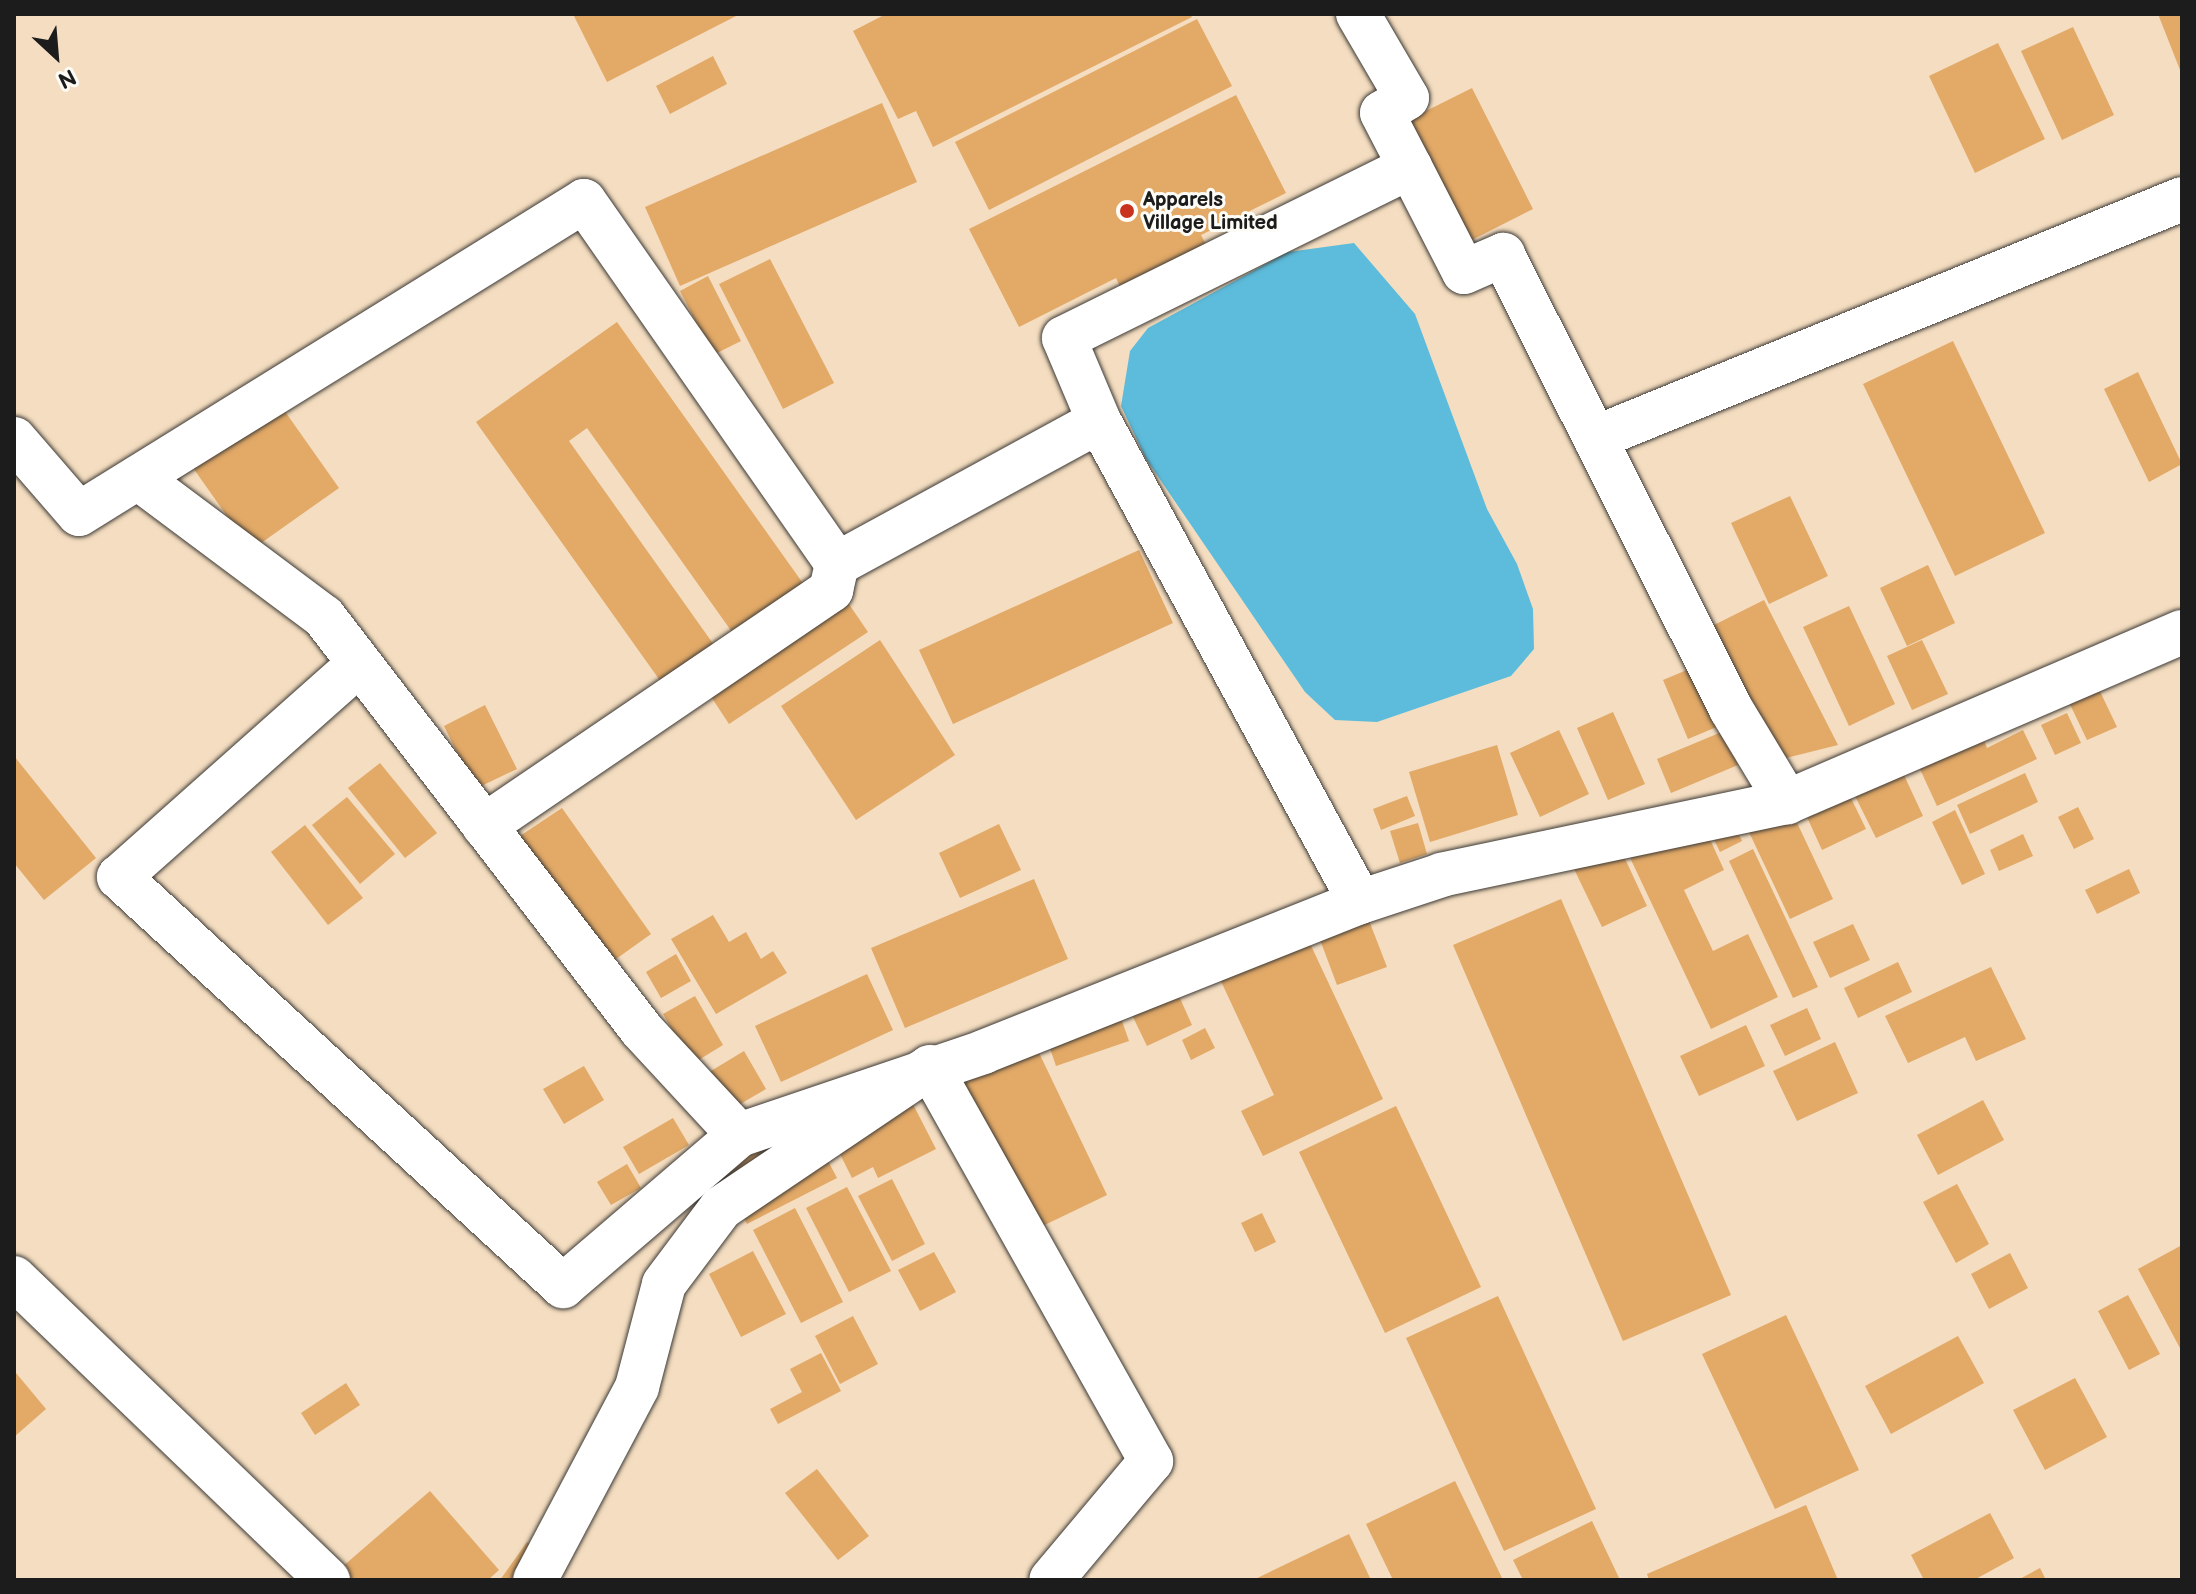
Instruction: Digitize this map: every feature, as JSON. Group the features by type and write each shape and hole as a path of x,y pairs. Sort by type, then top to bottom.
{"street":[{"path":"1358,14 1407,98 1382,113 1464,272 1503,255 1731,709 1787,802"},
{"path":"1360,902 1099,421 1064,338 1410,167"},
{"path":"1595,438 2182,199"},
{"path":"14,439 79,514 584,201 837,564 831,590 484,826"},
{"path":"837,564 1099,421"},
{"path":"138,478 324,617 641,1029 739,1135"},
{"path":"359,664 119,877 563,1286 739,1135 930,1067 984,1052 1360,902 1442,875 1787,802 2182,632"},
{"path":"535,1580 637,1387 664,1284 721,1208 930,1067"},
{"path":"930,1067 1151,1461 1051,1580"},
{"path":"14,1278 328,1580"}],"water":[{"path":"1354,243 1415,314 1487,509 1517,564 1533,609 1534,649 1511,676 1377,722 1335,720 1305,692 1146,459 1121,406 1130,351 1148,328 1288,252"}],"building":[{"path":"573,14 740,14 607,82"},
{"path":"886,14 1190,14 1192,17 933,147 916,111 898,119 853,31"},
{"path":"2158,14 2182,14 2182,75"},
{"path":"1197,19 1232,86 989,210 955,142"},
{"path":"2073,27 2114,115 2062,140 2021,51"},
{"path":"1998,43 2045,139 1975,173 1929,76"},
{"path":"713,56 727,84 670,114 656,86"},
{"path":"1472,88 1533,209 1462,245 1400,124"},
{"name":"Apparels Village Limited","path":"1236,95 1286,193 1201,235 1212,256 1126,299 1116,278 1019,327 969,229"},
{"path":"882,103 917,182 680,286 645,207"},
{"path":"770,259 834,383 783,409 719,284"},
{"path":"708,276 741,341 713,355 680,291"},
{"path":"617,322 807,589 737,639 587,428 569,441 719,652 666,689 476,422"},
{"path":"1953,341 2045,533 1955,576 1863,384"},
{"path":"2138,372 2182,464 2149,482 2104,389"},
{"path":"279,403 339,488 251,550 191,465"},
{"path":"1790,496 1828,576 1769,604 1731,523"},
{"path":"1139,550 1173,623 953,724 919,650"},
{"path":"1928,565 1955,623 1907,646 1880,588"},
{"path":"842,594 868,632 729,724 704,686"},
{"path":"1764,600 1838,745 1770,762 1704,630"},
{"path":"1849,606 1895,704 1849,726 1803,627"},
{"path":"880,640 955,755 856,820 781,706"},
{"path":"1922,640 1948,694 1912,710 1887,656"},
{"path":"1694,667 1719,726 1688,739 1663,680"},
{"path":"2096,683 2117,727 2087,740 2066,696"},
{"path":"485,705 517,769 475,789 444,726"},
{"path":"1613,712 1645,784 1608,800 1577,728"},
{"path":"2067,713 2081,743 2055,755 2041,725"},
{"path":"1559,730 1589,794 1540,817 1510,753"},
{"path":"2023,730 2037,759 1937,806 1919,767 1983,738 1987,748"},
{"path":"1724,731 1738,765 1671,793 1657,759"},
{"path":"1497,745 1518,815 1430,842 1409,772"},
{"path":"14,756 96,858 44,900 14,863"},
{"path":"380,763 437,833 405,858 348,788"},
{"path":"1903,773 1923,816 1876,838 1855,796"},
{"path":"2025,773 2038,802 1970,834 1957,805"},
{"path":"1849,794 1866,829 1822,850 1806,815"},
{"path":"1407,796 1415,816 1381,830 1373,809"},
{"path":"347,797 395,854 360,884 312,825"},
{"path":"2078,807 2094,839 2074,849 2058,817"},
{"path":"562,808 651,934 609,964 520,836"},
{"path":"1791,810 1833,899 1790,919 1748,830"},
{"path":"1955,810 1985,874 1962,885 1932,822"},
{"path":"1697,811 1724,870 1684,890 1713,951 1748,934 1778,997 1711,1029 1624,845"},
{"path":"1728,811 1742,841 1720,852 1705,821"},
{"path":"1418,823 1427,854 1400,863 1390,831"},
{"path":"999,824 1021,870 960,898 939,853"},
{"path":"305,825 363,898 328,925 271,852"},
{"path":"2023,834 2033,856 1999,871 1990,850"},
{"path":"1620,848 1647,906 1602,927 1574,869"},
{"path":"1753,849 1818,987 1793,998 1729,861"},
{"path":"2129,869 2140,893 2097,914 2085,890"},
{"path":"1034,879 1068,959 905,1028 871,948"},
{"path":"1561,899 1731,1295 1623,1341 1453,945"},
{"path":"713,915 729,942 746,932 761,959 773,951 787,973 716,1014 671,939"},
{"path":"1368,918 1387,967 1337,985 1319,937"},
{"path":"1853,924 1870,960 1830,978 1813,942"},
{"path":"1306,935 1383,1099 1263,1156 1241,1111 1274,1095 1219,977"},
{"path":"676,954 691,981 661,998 646,972"},
{"path":"1898,962 1912,992 1858,1018 1844,988"},
{"path":"1991,967 2026,1039 1976,1061 1965,1037 1908,1063 1885,1016"},
{"path":"867,974 893,1030 781,1082 755,1026"},
{"path":"1178,994 1192,1025 1147,1046 1132,1015"},
{"path":"695,996 723,1045 692,1064 663,1014"},
{"path":"1117,1007 1129,1041 1056,1066 1044,1031"},
{"path":"1807,1008 1821,1039 1785,1056 1770,1025"},
{"path":"1746,1025 1765,1066 1699,1096 1680,1056"},
{"path":"1205,1028 1215,1048 1191,1060 1182,1040"},
{"path":"1031,1036 1107,1195 1030,1232 955,1072"},
{"path":"1835,1042 1858,1093 1797,1121 1773,1071"},
{"path":"744,1051 766,1089 728,1111 706,1074"},
{"path":"584,1066 604,1100 564,1124 543,1089"},
{"path":"898,1075 936,1149 878,1178 873,1167 852,1178 820,1114"},
{"path":"1983,1100 2004,1140 1938,1175 1917,1135"},
{"path":"1396,1106 1481,1287 1385,1333 1299,1152"},
{"path":"673,1118 689,1145 639,1174 623,1147"},
{"path":"806,1119 837,1178 747,1224 716,1165"},
{"path":"627,1164 641,1188 611,1205 597,1182"},
{"path":"892,1179 925,1244 892,1261 858,1196"},
{"path":"1957,1184 1989,1244 1956,1263 1923,1202"},
{"path":"847,1187 891,1271 849,1292 806,1208"},
{"path":"795,1208 843,1302 801,1323 753,1230"},
{"path":"1262,1213 1276,1242 1255,1252 1241,1223"},
{"path":"2182,1245 2182,1352 2138,1269"},
{"path":"753,1251 786,1314 741,1337 709,1274"},
{"path":"934,1252 956,1292 920,1311 898,1270"},
{"path":"2010,1253 2028,1288 1989,1309 1971,1274"},
{"path":"2128,1295 2160,1354 2129,1370 2098,1311"},
{"path":"1498,1296 1596,1509 1504,1551 1406,1338"},
{"path":"1786,1315 1859,1470 1775,1509 1702,1354"},
{"path":"853,1316 878,1364 840,1384 815,1336"},
{"path":"1958,1336 1984,1383 1891,1434 1865,1386"},
{"path":"821,1353 841,1391 778,1424 770,1409 802,1392 790,1369"},
{"path":"14,1374 46,1409 14,1437"},
{"path":"2075,1378 2107,1437 2045,1470 2013,1410"},
{"path":"346,1383 360,1405 315,1435 301,1413"},
{"path":"817,1469 869,1536 838,1560 785,1493"},
{"path":"1455,1481 1503,1580 1393,1580 1366,1524"},
{"path":"430,1491 499,1570 488,1580 327,1580"},
{"path":"1806,1505 1838,1580 1649,1580 1647,1574"},
{"path":"1990,1513 2014,1558 1974,1580 1924,1580 1911,1555"},
{"path":"1592,1521 1620,1580 1523,1580 1513,1560"},
{"path":"1349,1534 1371,1580 1253,1580"},
{"path":"527,1542 552,1559 536,1580 500,1580"},
{"path":"2040,1568 2046,1580 2018,1580"}],"place":[{"name":"Apparels Village Limited","path":"1127,211"}]}
